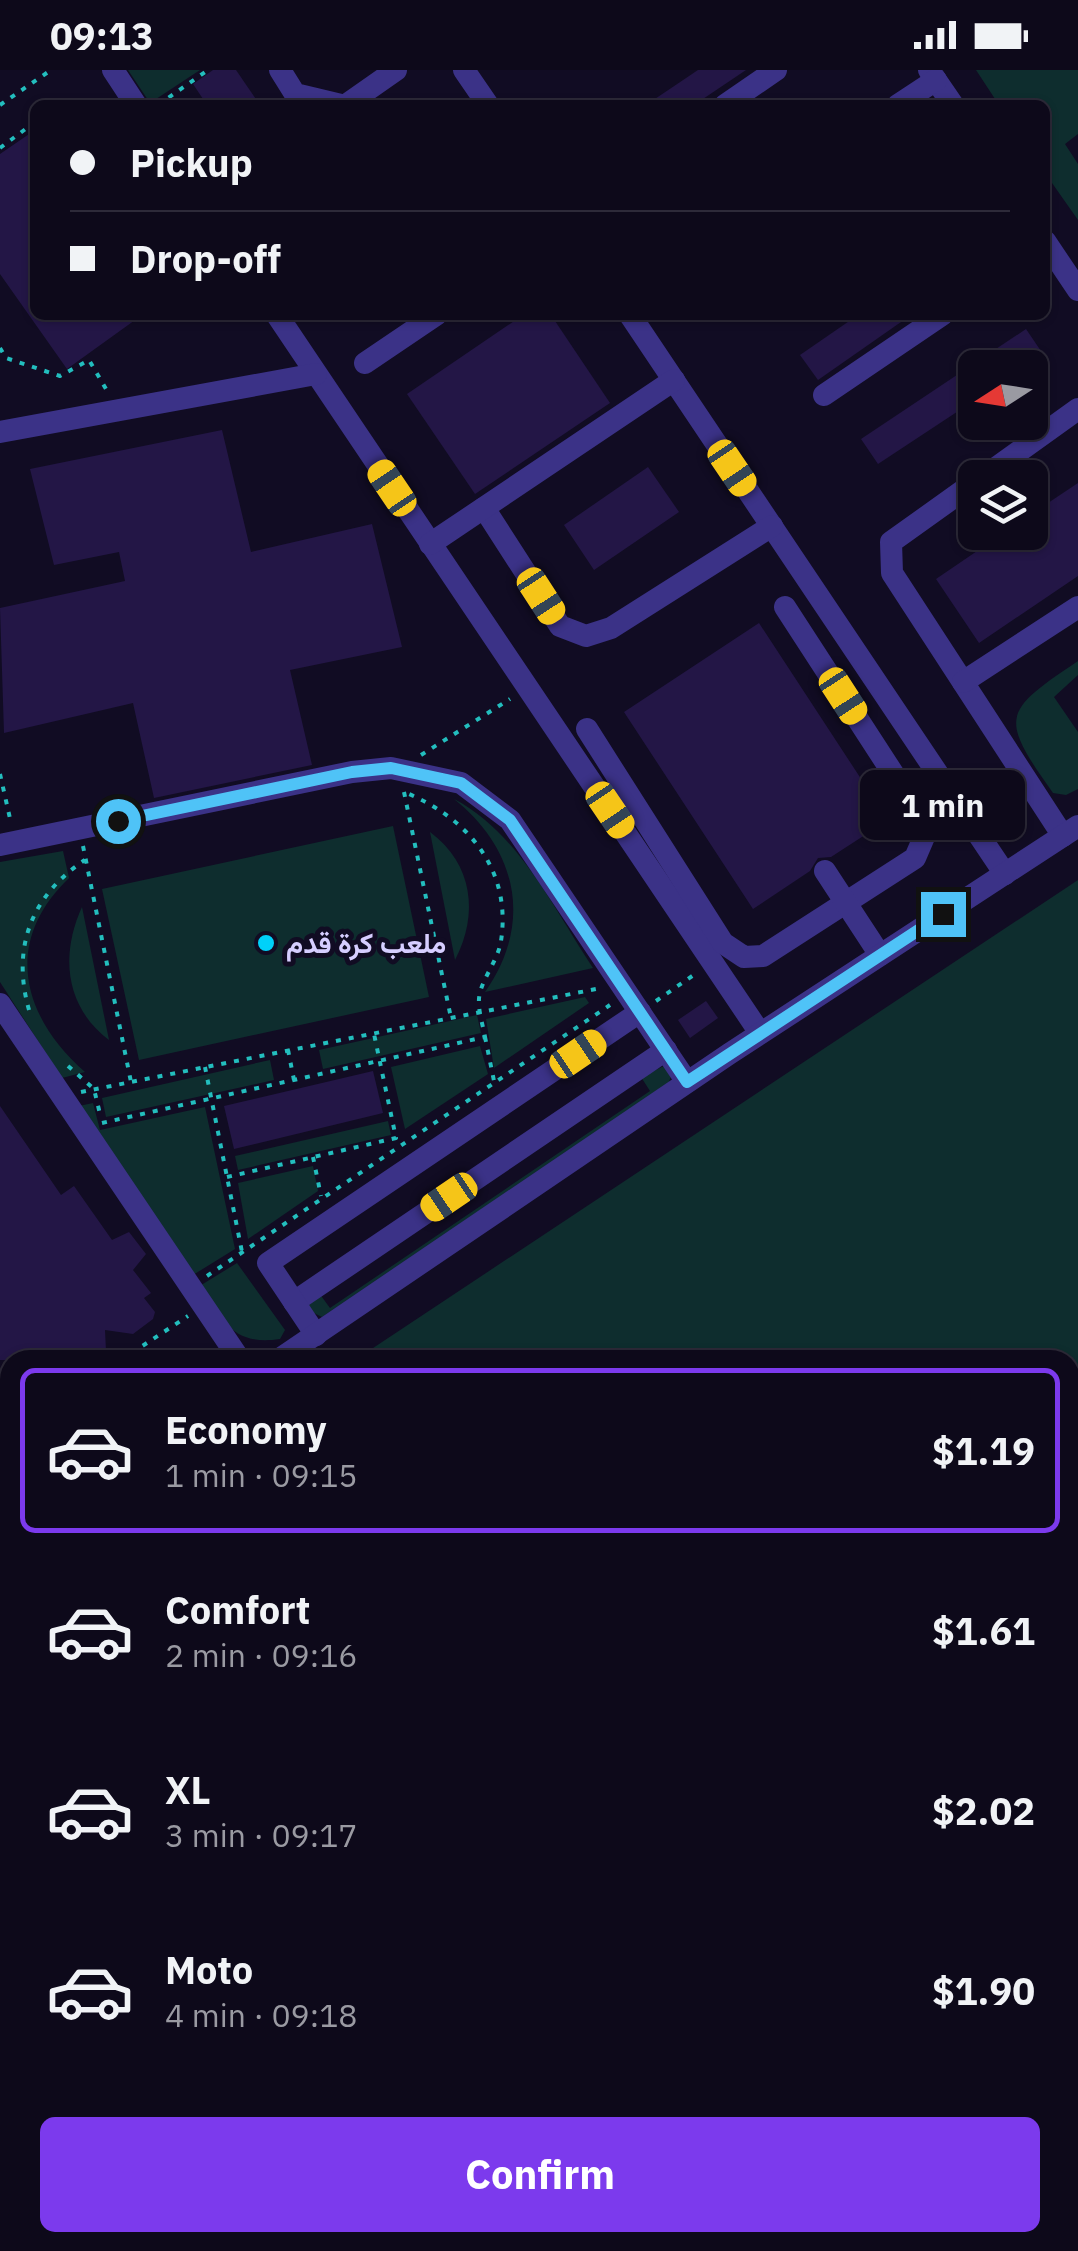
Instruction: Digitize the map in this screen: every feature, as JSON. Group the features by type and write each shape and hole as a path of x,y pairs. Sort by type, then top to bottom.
{"street":[{"path":"112,70 133,100"},
{"path":"280,70 295,94 321,100"},
{"path":"351,100 396,70"},
{"path":"464,70 485,100"},
{"path":"732,100 776,70"},
{"path":"904,100 933,75 950,100"},
{"path":"1070,259 1078,290"},
{"path":"279,320 760,1033"},
{"path":"366,363 429,320"},
{"path":"633,320 1005,874"},
{"path":"824,395 935,320"},
{"path":"0,432 316,374"},
{"path":"430,544 674,380"},
{"path":"1007,460 1078,410"},
{"path":"293,1350 760,1033 1070,831 963,682 892,573 891,542 958,494"},
{"path":"484,508 560,626 586,636 611,628 772,526"},
{"path":"587,728 723,943 744,957 763,956 915,858 924,837 920,815 785,607"},
{"path":"963,682 1078,607"},
{"path":"8,844 352,772 402,781 461,783 510,820 687,1082"},
{"path":"825,871 880,955"},
{"path":"316,1335 268,1263 630,996"},
{"path":"0,1004 233,1350"},
{"path":"294,1302 666,1050"}],"path":[{"path":"0,105 51,70"},
{"path":"165,100 208,70"},
{"path":"0,148 30,126"},
{"path":"0,348 6,358 60,376 89,360 119,410"},
{"path":"402,781 527,688"},
{"path":"0,774 8,844"},
{"path":"402,781 462,824 483,850 496,878 503,911 501,941 494,968 478,996 494,1082"},
{"path":"402,781 450,1018"},
{"path":"79,829 131,1082"},
{"path":"32,1019 21,960 26,930 56,879 85,860"},
{"path":"133,1350 242,1252 494,1082 630,996 712,963"},
{"path":"62,1096 481,1012 630,996"},
{"path":"374,1033 398,1147"},
{"path":"60,1058 94,1089 102,1124 486,1037"},
{"path":"288,1050 294,1080"},
{"path":"205,1067 242,1252"},
{"path":"227,1176 396,1138"},
{"path":"313,1157 321,1198"}],"green space":[{"path":"128,70 200,70 155,100 148,100"},
{"path":"976,70 1078,70 1078,134 1065,144 1078,164 1078,220 1050,180 1050,100 996,100"},
{"path":"1078,661 1078,675 1054,697 1078,732 1078,789 1066,795 1053,793 1035,768 1017,731 1017,718 1034,692"},
{"path":"454,799 477,813 516,851 593,968 485,992 509,940 511,889 493,841"},
{"name":"ملعب كرة قدم","path":"393,826 429,997 139,1060 102,889"},
{"path":"430,832 455,859 468,891 467,925 455,960"},
{"path":"63,851 69,878 48,902 28,952 28,978 34,1003 63,1050 85,1072 62,1078 0,982 0,862"},
{"path":"1078,880 1078,1350 370,1350"},
{"path":"82,907 109,1040 83,1012 71,979 71,943"},
{"path":"585,997 589,1003 494,1068 486,1019"},
{"path":"477,1015 481,1033 323,1069 319,1050"},
{"path":"480,1046 488,1074 405,1129 391,1067"},
{"path":"270,1060 274,1080 106,1117 102,1098"},
{"path":"664,1066 671,1076 669,1082 322,1317 308,1310 309,1300 319,1293 330,1308 650,1091 641,1077"},
{"path":"93,1103 100,1130 205,1107 235,1249 193,1275 74,1107"},
{"path":"388,1121 391,1135 238,1170 235,1156"},
{"path":"313,1166 318,1191 248,1239 238,1183"},
{"path":"237,1263 285,1330 280,1339 240,1335 198,1287"}],"building":[{"path":"213,70 236,70 257,100 204,100 193,84"},
{"path":"698,70 746,70 701,100 653,100"},
{"path":"30,133 30,317 0,274 0,154"},
{"path":"32,320 135,320 67,369"},
{"path":"516,320 554,320 610,403 475,494 407,394"},
{"path":"851,320 904,320 818,380 800,355"},
{"path":"1026,329 1040,350 994,350"},
{"path":"958,374 958,411 878,464 861,439"},
{"path":"222,430 251,552 372,524 402,647 290,670 312,765 154,798 133,703 4,733 0,608 125,581 119,552 54,565 30,469"},
{"path":"648,467 679,512 594,570 564,525"},
{"path":"1078,483 1078,576 979,643 936,579 979,550 1048,550 1048,503"},
{"path":"759,623 888,820 831,857 818,858 810,871 753,909 624,712"},
{"path":"706,1001 718,1018 690,1038 678,1020"},
{"path":"373,1071 383,1113 234,1149 224,1106"},
{"path":"0,1106 61,1195 74,1186 112,1240 129,1232 146,1254 133,1270 151,1293 144,1298 155,1312 153,1319 133,1334 105,1330 106,1350 0,1350"}],"place":[{"name":"ملعب كرة قدم","path":"266,943"}],"route":[{"path":"118,821 352,772 391,768 461,783 510,820 687,1082 943,914"}]}
